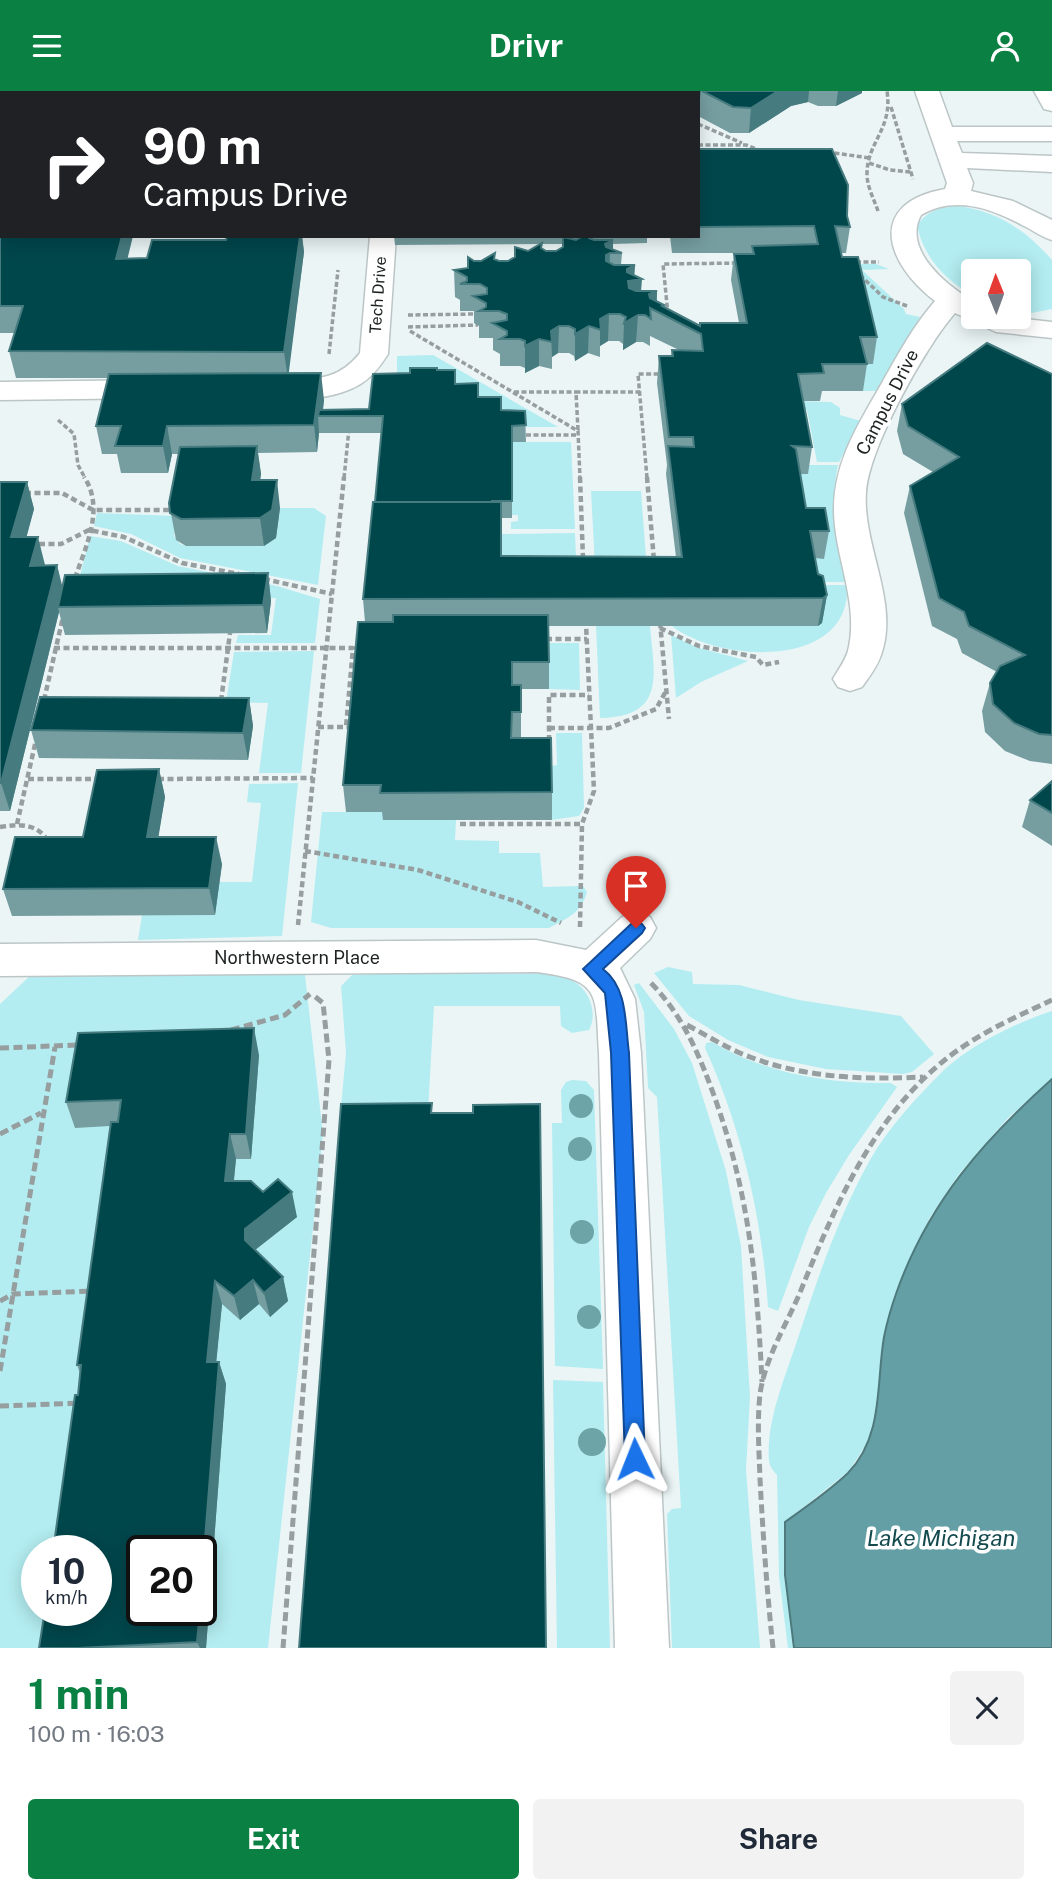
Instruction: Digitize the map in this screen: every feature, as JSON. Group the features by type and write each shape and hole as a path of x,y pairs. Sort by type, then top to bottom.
{"lane":[{"path":"927,91 960,183 956,198"},
{"path":"1046,91 1052,104"},
{"path":"948,150 1052,134"},
{"path":"948,150 1052,155"},
{"path":"948,150 1052,164"},
{"name":"Campus Drive","path":"961,305 936,289 911,257 905,238 905,222 911,211 938,198 976,198 1002,205 1052,232"},
{"name":"Tech Drive","path":"346,382 364,370 374,354 383,238"},
{"name":"Campus Drive","path":"850,679 865,653 869,624 851,522 850,492 855,466 872,425 923,332 961,307"},
{"path":"1031,328 1052,330"},
{"path":"242,389 317,388 346,382"},
{"path":"0,391 187,389"},
{"path":"636,928 592,969 605,979 613,991 620,1053 642,1648"},
{"name":"Northwestern Place","path":"0,960 536,956 566,960 592,969"}],"path":[{"path":"891,106 913,181"},
{"path":"700,123 708,119"},
{"path":"700,125 767,152"},
{"path":"700,145 746,145"},
{"path":"816,152 870,160 890,170 911,172"},
{"path":"879,216 888,206"},
{"path":"847,262 881,262"},
{"path":"669,319 663,264 741,263"},
{"path":"297,933 353,399 346,382 329,360 338,270"},
{"path":"856,271 883,297 910,307"},
{"path":"377,312 381,315 488,314"},
{"path":"478,325 403,328 578,433"},
{"path":"655,572 638,374 663,374"},
{"path":"576,392 584,571"},
{"path":"512,393 639,392"},
{"path":"48,416 71,428 76,436 78,467 91,489 93,510 71,589"},
{"path":"526,435 578,433"},
{"path":"20,493 62,493 93,510 178,510"},
{"path":"39,544 61,544 89,530 124,537 182,563 250,576"},
{"path":"264,579 332,594"},
{"path":"44,701 52,648 65,612"},
{"path":"305,851 418,870 518,902 580,932 582,824 594,791 586,612"},
{"path":"659,614 669,719"},
{"path":"660,628 699,646 756,657 764,666 779,662"},
{"path":"220,708 230,633"},
{"path":"534,639 587,639"},
{"path":"52,648 353,647 346,727"},
{"path":"549,728 609,728 656,709 666,690"},
{"path":"549,754 549,695 589,695"},
{"path":"318,727 354,727"},
{"path":"17,824 36,740"},
{"path":"149,779 313,778"},
{"path":"28,779 109,779"},
{"path":"0,827 17,824 35,827 46,835 50,845"},
{"path":"460,824 582,824"},
{"path":"283,1648 329,1060 323,1003 304,987"},
{"path":"220,1031 285,1015 310,993"},
{"path":"762,1382 843,1187 865,1150 923,1077 956,1049 1016,1014 1052,1000"},
{"path":"773,1648 761,1509 759,1444 762,1382 757,1290 746,1206 730,1143 686,1024 754,1059 809,1073 901,1079 923,1077"},
{"path":"0,1048 90,1044"},
{"path":"0,1371 55,1047"},
{"path":"0,1133 42,1113"},
{"path":"0,1301 13,1294 99,1291"},
{"path":"0,1406 89,1403"}],"shaded area":[{"path":"957,206 985,212 1010,224 1032,240 1052,260 1052,309 1031,313 1031,259 961,259 961,288 953,283 930,257 917,225 926,216"},
{"path":"834,264 876,264 889,269 862,270 904,309 906,314 920,317 878,391 863,391"},
{"path":"433,355 558,427 502,427 397,375 397,356"},
{"path":"794,401 831,402 840,408 840,415 861,421 839,462 817,462 807,410 796,409"},
{"path":"512,442 571,442 575,529 511,529 511,522 518,521 518,515 512,515"},
{"path":"806,465 838,465 834,495 846,582 810,582 788,474"},
{"path":"591,491 641,491 648,584 596,584"},
{"path":"280,508 314,508 326,516 318,585 180,558 131,534 94,526 97,513 177,516 174,536 180,544 264,546 276,538"},
{"path":"575,533 577,584 501,583 501,534"},
{"path":"90,536 121,541 178,566 277,586 320,599 315,643 236,643 238,635 271,635 276,598 74,600"},
{"path":"811,585 847,585 843,613 828,632 806,645 779,651 749,652 720,647 693,638 672,626"},
{"path":"596,626 650,626 654,676 652,690 637,710 622,716 600,718"},
{"path":"671,635 696,647 748,661 701,682 676,698"},
{"path":"548,643 579,643 580,690 549,689"},
{"path":"314,651 301,773 259,773 268,703 226,702 234,652"},
{"path":"556,733 582,733 584,808 579,816 551,820 551,766 557,765"},
{"path":"298,783 282,936 138,940 142,915 215,915 219,882 252,882 261,803 247,802 249,784"},
{"path":"322,812 383,812 383,820 456,820 455,840 499,841 499,853 540,853 543,887 583,886 587,892 577,910 549,928 331,928 311,922"},
{"path":"668,967 692,972 693,984 739,985 799,1000 901,1016 934,1054 912,1072 903,1074 826,1069 768,1057 728,1040 689,1016 654,973"},
{"path":"33,973 305,975 323,1134 268,1648 0,1648 0,1004"},
{"path":"546,974 560,977 573,981 584,990 591,1003 592,1024 589,1030 572,1033 561,1026 560,1006 434,1006 427,1129 339,1129 346,1053 341,986 352,975"},
{"path":"639,983 674,1029 692,1063 726,1171 741,1246 750,1397 746,1470 760,1648 672,1648 667,1514 672,1509 681,1508 657,1097 648,1088 644,1012 634,985"},
{"path":"1052,1011 1052,1079 1008,1118 960,1173 929,1219 897,1291 884,1337 879,1398 871,1437 849,1471 785,1522 794,1648 788,1648 779,1576 777,1475 769,1461 770,1433 781,1389 837,1228 858,1182 885,1136 941,1073 964,1054 993,1036"},
{"path":"712,1042 754,1062 798,1075 844,1082 891,1083 897,1087 826,1193 809,1227 778,1311 768,1307 761,1240 740,1142 705,1048 706,1043"},
{"path":"586,1081 594,1090 603,1369 555,1366 552,1123 562,1123 561,1090 566,1082"},
{"path":"553,1380 603,1382 610,1648 557,1648"}],"water":[{"name":"Lake Michigan","path":"1052,1079 1052,1648 794,1648 785,1575 785,1522 848,1473 868,1443 876,1408 888,1320 910,1259 925,1229 942,1201 981,1150"}],"building":[{"path":"702,91 778,91 751,108 733,107"},
{"path":"700,149 832,149 848,185 847,216 850,227 835,226 842,257 858,257 877,337 860,337 867,364 822,364 824,373 798,374 812,447 792,446 796,449 806,508 825,508 829,531 810,531 818,574 823,576 827,595 823,598 363,599 373,502 501,502 501,556 682,557 668,446 694,447 693,437 669,437 659,356 673,356 672,350 703,351 701,334 650,308 651,319 638,315 624,323 626,317 609,314 600,319 601,330 589,326 575,334 575,329 569,326 559,326 551,331 552,342 539,339 525,346 525,341 520,339 500,339 507,335 507,331 492,323 507,320 507,314 499,311 479,311 486,307 486,303 473,296 487,294 487,288 480,284 460,284 467,281 467,277 454,270 468,268 468,257 481,261 495,253 494,259 508,261 515,257 515,247 528,251 542,243 541,248 546,251 556,251 563,247 563,238 613,240 605,244 606,247 622,253 606,255 606,261 614,265 635,265 627,269 627,272 642,279 628,281 629,288 636,291 657,291 649,294 650,298 700,326 700,323 747,323 734,254 754,254 752,246 818,244 814,226 700,227"},
{"path":"0,238 121,238 116,259 147,258 152,240 300,238 284,352 9,351 23,306 0,306"},
{"path":"987,343 1052,374 1052,735 1039,734 1014,723 993,704 990,683 1000,666 1025,655 969,626 964,612 939,598 910,486 959,457 908,426 902,404"},
{"path":"410,368 455,370 455,384 478,383 478,397 501,397 501,410 525,411 526,425 512,426 512,501 375,502 383,416 318,416 319,410 369,409 373,374 410,373"},
{"path":"321,373 314,425 167,426 163,446 115,446 121,426 96,426 109,374"},
{"path":"257,446 252,480 277,480 272,510 260,518 181,519 170,513 169,503 180,447"},
{"path":"0,482 27,482 11,537 38,537 30,566 57,565 1,783 0,783"},
{"path":"268,573 263,605 58,607 65,575"},
{"path":"393,615 548,615 549,662 512,662 512,685 521,685 521,712 512,712 511,738 551,738 552,792 380,793 381,785 343,785 358,622 393,622"},
{"path":"40,697 249,698 243,733 31,730"},
{"path":"159,769 147,837 216,837 209,888 3,889 15,837 83,837 97,770"},
{"path":"1052,781 1052,813 1030,800"},
{"path":"254,1028 246,1134 230,1134 225,1181 251,1181 263,1192 278,1179 292,1192 245,1229 245,1240 283,1277 264,1293 253,1280 234,1296 215,1281 207,1362 219,1362 205,1535 126,1535 126,1626 198,1626 197,1642 39,1648 42,1626 112,1626 112,1535 55,1535 75,1395 78,1395 81,1365 77,1365 111,1122 118,1122 121,1100 66,1102 78,1033"},
{"path":"432,1103 431,1113 473,1113 473,1105 540,1104 546,1648 299,1648 341,1104"}],"route":[{"path":"635,1459 620,1053 613,991 605,979 592,969 636,928"}]}
